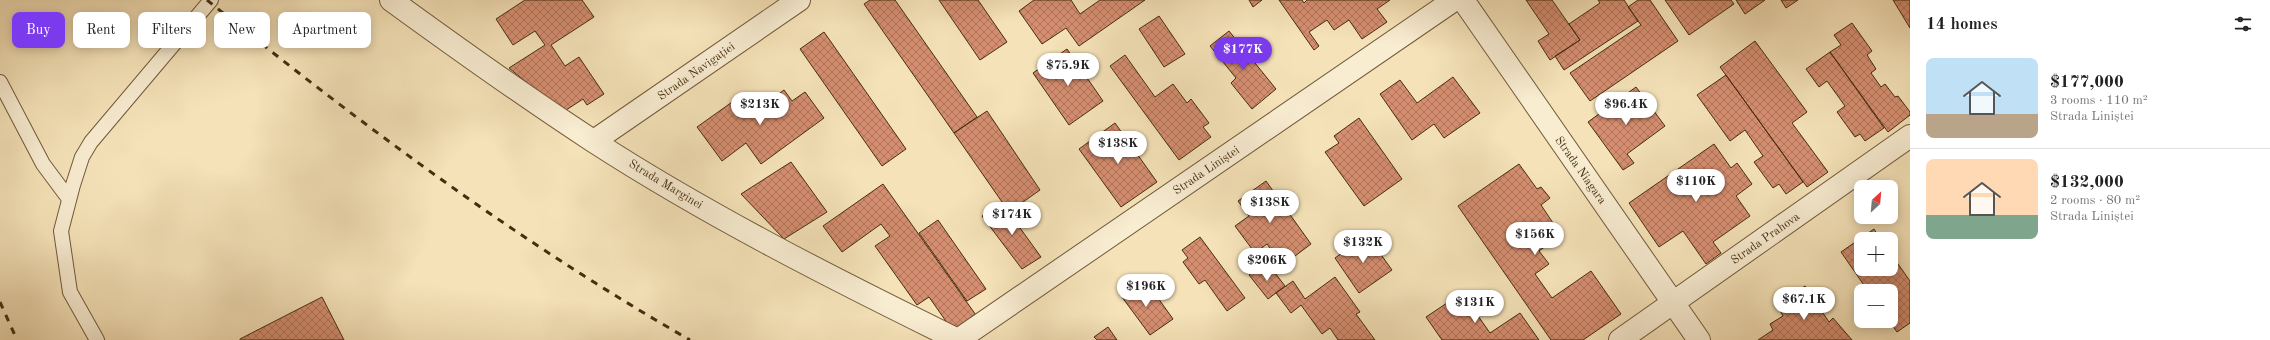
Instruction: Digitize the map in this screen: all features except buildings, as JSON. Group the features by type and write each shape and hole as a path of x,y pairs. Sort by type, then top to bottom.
{"street":[{"name":"Strada Marginei","path":"391,0 477,62 594,141 718,215 820,271 958,340"},
{"name":"Strada Navigației","path":"594,141 799,0"},
{"name":"Strada Liniștei","path":"958,340 1454,0"},
{"name":"Strada Niagara","path":"1463,0 1699,340"},
{"name":"Strada Prahova","path":"1620,340 1910,136"}],"lane":[{"path":"97,340 70,292 61,231 82,158 91,142 211,0"},
{"path":"0,82 43,164 69,199"}],"railway":[{"path":"207,0 323,92 442,180 564,263 690,340"},
{"path":"0,302 17,340"}]}
